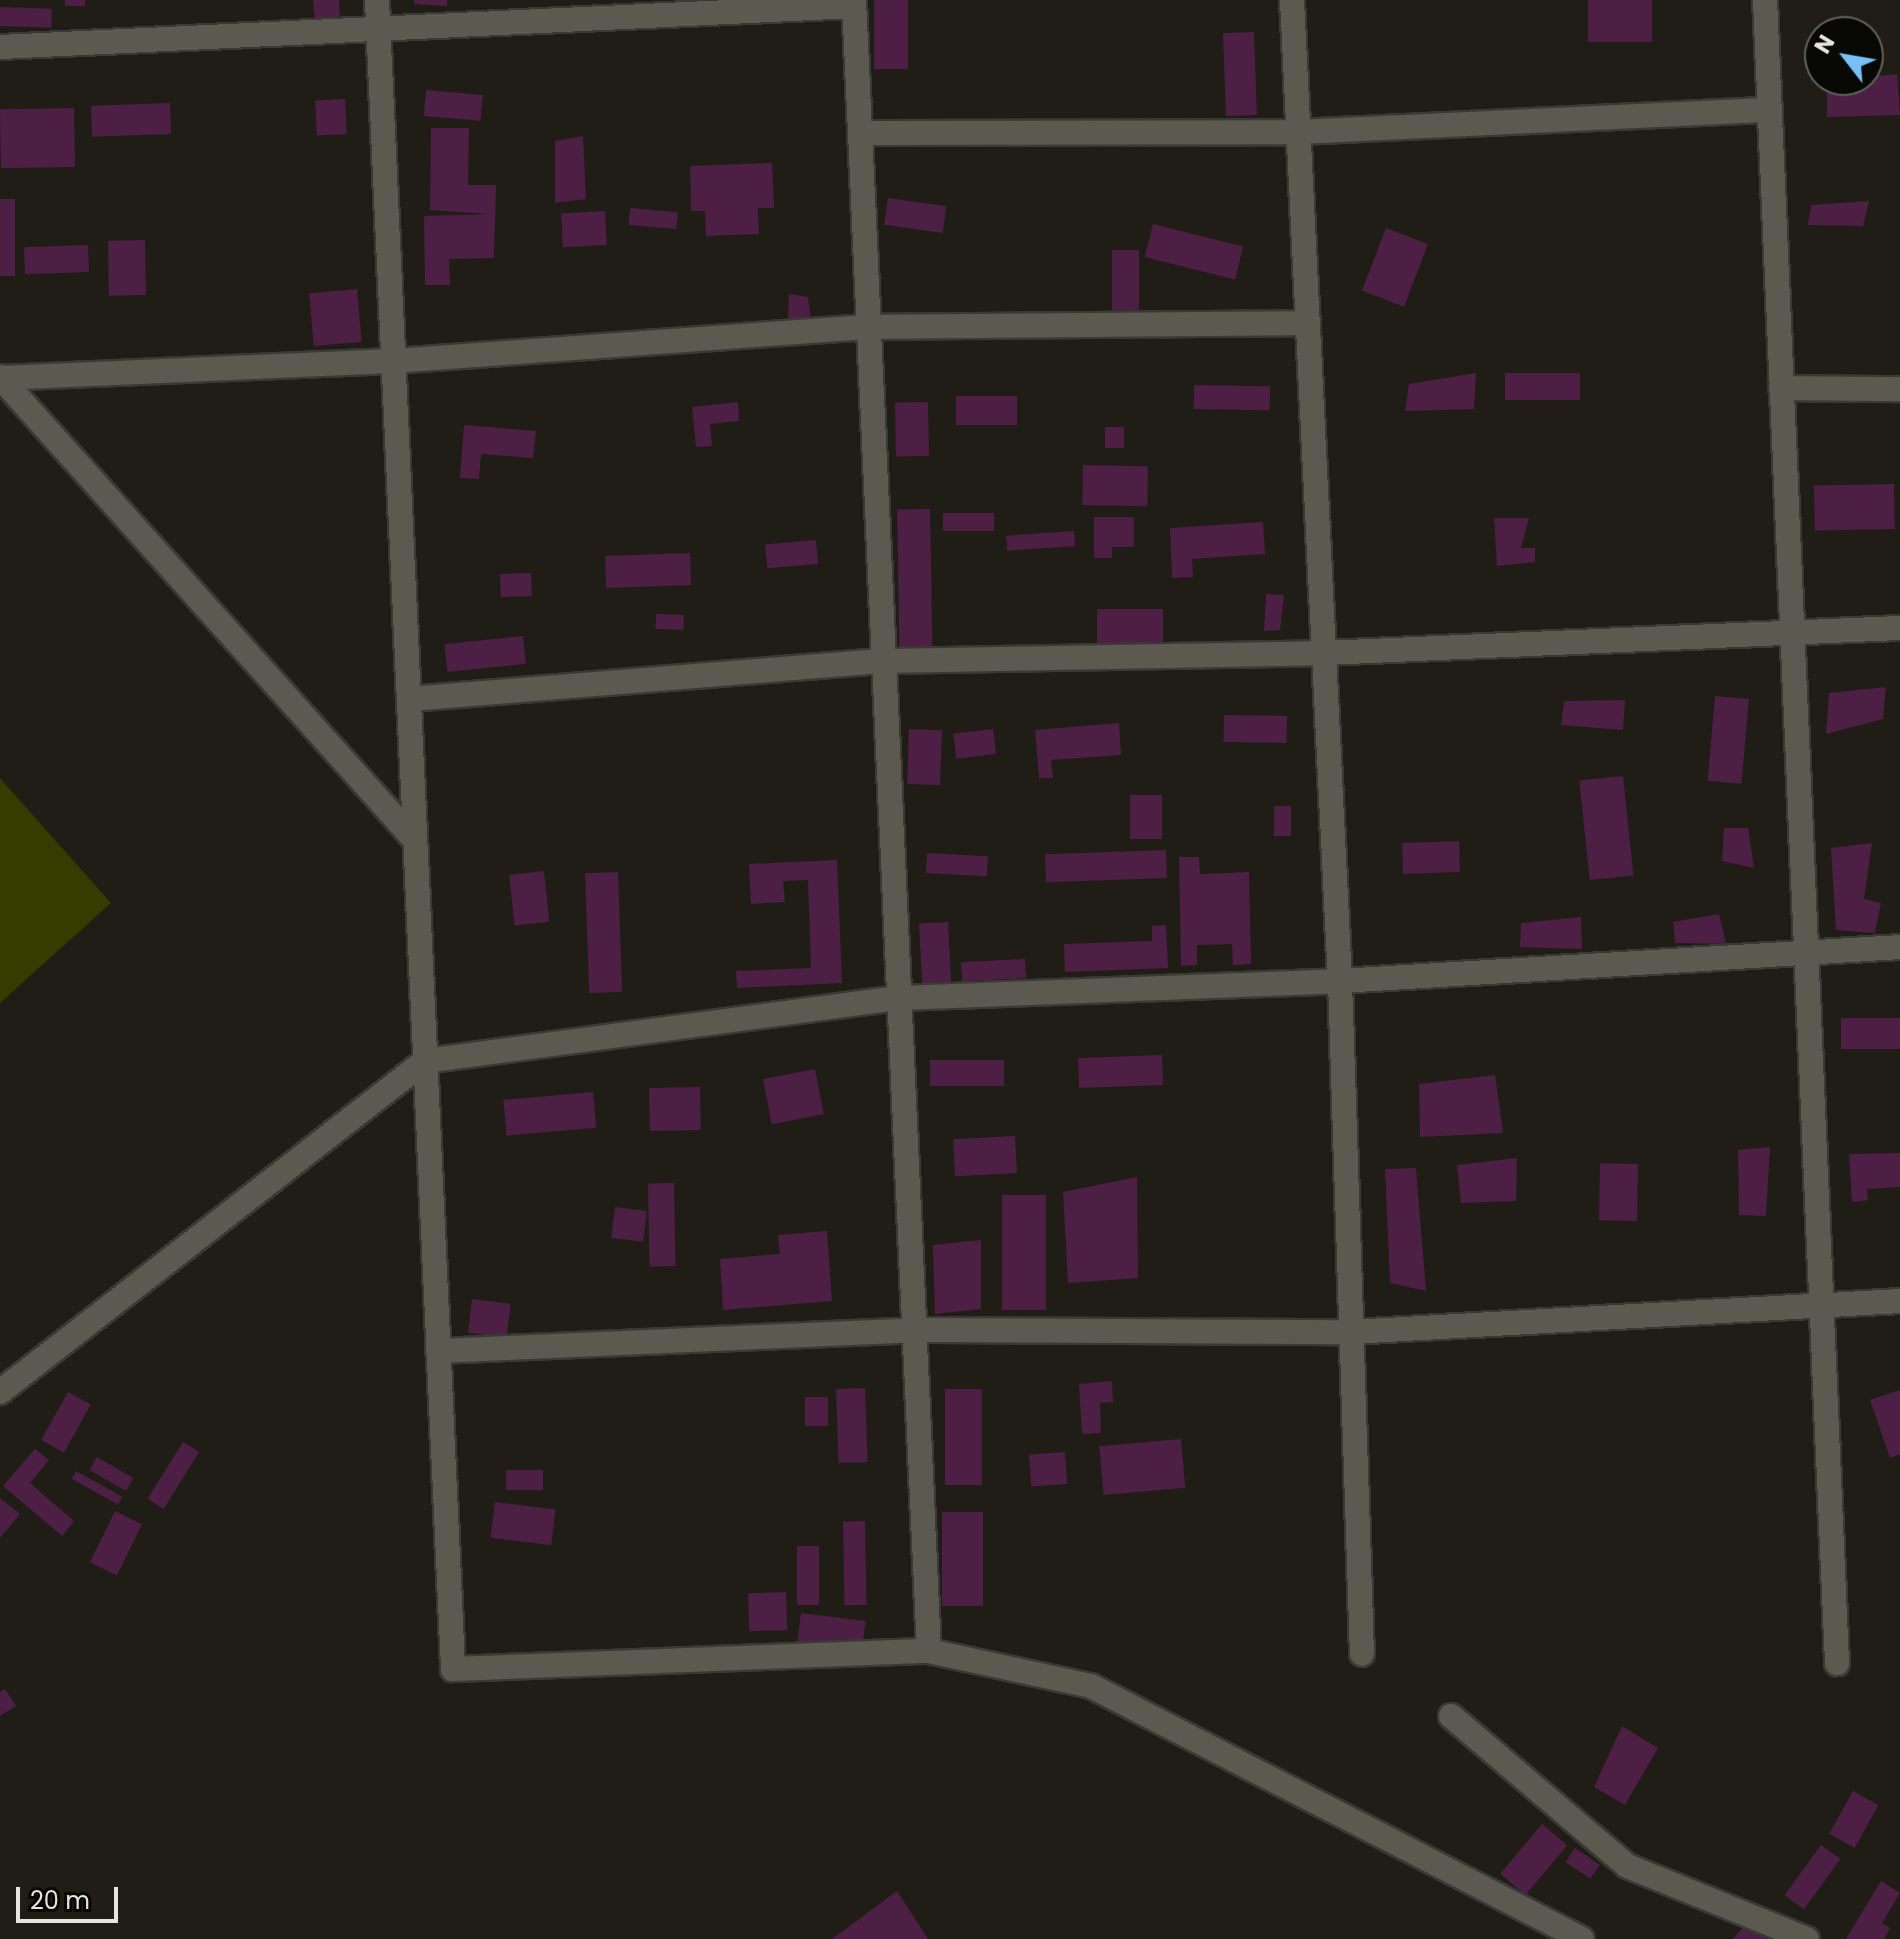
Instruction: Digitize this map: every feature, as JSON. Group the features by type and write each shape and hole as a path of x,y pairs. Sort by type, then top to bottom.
{"street":[{"path":"377,0 453,1669 929,1651 1091,1686 1582,1939"},
{"path":"1292,0 1340,981 1362,1654"},
{"path":"1765,0 1837,1663"},
{"path":"0,47 378,33 854,3 929,1651"},
{"path":"860,133 1298,132 1769,110"},
{"path":"0,377 393,361 869,327 1308,323"},
{"path":"0,377 415,840"},
{"path":"1781,388 1900,389"},
{"path":"409,699 884,661 1324,653 1792,630 1900,628"},
{"path":"0,1392 425,1061 900,998 1340,981 1900,947"},
{"path":"438,1351 915,1330 1351,1332 1900,1301"},
{"path":"1451,1716 1627,1866 1807,1939"}],"green space":[{"path":"0,778 111,903 0,1003"}],"building":[{"path":"65,0 85,0 85,6 65,6"},
{"path":"313,0 339,0 340,19 315,22"},
{"path":"414,0 447,0 447,6 414,4"},
{"path":"874,0 908,0 908,69 874,69"},
{"path":"1588,0 1652,0 1652,42 1588,42"},
{"path":"0,7 52,9 51,28 0,26"},
{"path":"1254,32 1257,115 1226,116 1223,33"},
{"path":"1897,74 1900,115 1827,117 1827,96 1884,96 1884,75"},
{"path":"426,90 483,95 481,121 424,116"},
{"path":"345,99 347,134 317,136 315,101"},
{"path":"170,103 171,134 92,137 91,106"},
{"path":"74,108 75,167 1,168 0,109"},
{"path":"431,128 469,128 468,185 496,185 494,258 449,259 450,285 425,285 424,216 489,214 430,210"},
{"path":"583,136 586,199 555,203 555,141"},
{"path":"772,163 774,208 758,208 759,234 706,236 705,211 691,211 690,166"},
{"path":"888,198 946,206 943,233 884,225"},
{"path":"0,199 15,199 15,276 0,276"},
{"path":"1869,201 1863,226 1808,225 1811,205"},
{"path":"630,208 678,212 676,229 629,225"},
{"path":"605,211 607,245 563,247 561,213"},
{"path":"1153,224 1243,246 1235,279 1145,257"},
{"path":"1386,228 1428,244 1404,307 1362,291"},
{"path":"145,240 146,295 109,296 108,241"},
{"path":"88,245 89,272 25,274 24,247"},
{"path":"1112,250 1139,250 1139,310 1112,310"},
{"path":"357,289 362,342 314,346 309,293"},
{"path":"789,294 808,297 811,321 788,321"},
{"path":"1476,373 1474,409 1405,411 1409,384"},
{"path":"1505,373 1580,373 1580,400 1505,400"},
{"path":"1194,385 1270,386 1270,410 1194,409"},
{"path":"956,396 1017,396 1017,425 956,425"},
{"path":"738,402 739,421 710,424 712,446 696,447 692,407"},
{"path":"928,402 929,456 896,457 895,403"},
{"path":"464,425 536,431 533,458 481,454 479,479 460,478"},
{"path":"1105,427 1124,427 1124,448 1105,448"},
{"path":"1083,465 1148,466 1147,506 1082,505"},
{"path":"1894,484 1895,529 1815,530 1814,485"},
{"path":"930,509 932,647 899,648 897,510"},
{"path":"943,513 994,513 994,531 943,531"},
{"path":"1094,517 1134,517 1134,547 1112,547 1112,558 1094,558"},
{"path":"1494,518 1529,518 1521,548 1535,548 1535,562 1497,566"},
{"path":"1263,522 1265,554 1192,559 1193,577 1172,578 1170,528"},
{"path":"1074,531 1075,546 1007,551 1006,536"},
{"path":"816,540 818,564 767,568 765,544"},
{"path":"690,553 691,585 606,588 605,556"},
{"path":"531,573 532,596 501,597 500,574"},
{"path":"1266,594 1284,595 1280,630 1264,631"},
{"path":"1097,609 1163,609 1163,644 1097,644"},
{"path":"656,614 684,615 683,630 655,629"},
{"path":"523,636 526,664 447,672 444,644"},
{"path":"1886,687 1883,719 1826,734 1829,693"},
{"path":"1715,696 1749,699 1741,784 1708,781"},
{"path":"1625,700 1623,730 1561,725 1564,701"},
{"path":"1224,715 1287,716 1287,743 1224,742"},
{"path":"1119,723 1121,755 1051,760 1053,778 1039,778 1035,730"},
{"path":"909,729 942,730 940,785 907,784"},
{"path":"993,729 996,754 956,759 953,734"},
{"path":"1623,776 1633,875 1590,880 1579,781"},
{"path":"1130,795 1162,795 1162,839 1130,839"},
{"path":"1274,806 1291,806 1291,836 1274,836"},
{"path":"1724,828 1748,828 1754,868 1722,861"},
{"path":"1459,841 1460,872 1403,874 1402,843"},
{"path":"1872,843 1864,899 1881,903 1875,933 1836,930 1831,848"},
{"path":"1166,850 1167,878 1046,882 1045,854"},
{"path":"927,853 988,856 987,876 926,873"},
{"path":"1179,857 1199,857 1200,874 1249,872 1251,964 1233,965 1232,944 1197,945 1197,965 1181,966"},
{"path":"837,860 842,983 737,988 736,971 811,968 808,880 783,881 785,902 751,904 749,864"},
{"path":"544,871 549,922 515,925 509,875"},
{"path":"618,872 622,992 589,993 585,873"},
{"path":"1719,914 1726,944 1675,943 1673,922"},
{"path":"1581,917 1582,949 1520,947 1521,923"},
{"path":"948,922 951,984 922,985 919,924"},
{"path":"1166,925 1168,968 1065,972 1064,944 1152,941 1152,926"},
{"path":"1025,959 1026,978 962,981 961,962"},
{"path":"1841,1018 1900,1018 1900,1049 1841,1049"},
{"path":"1162,1055 1163,1085 1079,1088 1078,1058"},
{"path":"930,1060 1004,1060 1004,1086 930,1086"},
{"path":"815,1069 824,1114 772,1124 763,1079"},
{"path":"1495,1075 1503,1133 1420,1137 1419,1084"},
{"path":"700,1087 701,1130 650,1131 649,1088"},
{"path":"593,1092 596,1128 506,1136 503,1100"},
{"path":"1015,1136 1017,1173 955,1176 953,1139"},
{"path":"1770,1147 1766,1216 1739,1215 1738,1150"},
{"path":"1900,1153 1900,1187 1867,1189 1868,1200 1852,1202 1849,1154"},
{"path":"1517,1158 1516,1201 1461,1203 1457,1165"},
{"path":"1600,1163 1638,1164 1637,1221 1599,1220"},
{"path":"1416,1168 1426,1291 1390,1283 1385,1169"},
{"path":"1137,1177 1138,1278 1068,1283 1063,1192"},
{"path":"648,1183 674,1183 675,1266 649,1266"},
{"path":"1002,1195 1046,1195 1046,1310 1002,1310"},
{"path":"615,1207 647,1211 643,1242 611,1238"},
{"path":"827,1231 832,1301 723,1310 720,1259 780,1254 778,1235"},
{"path":"981,1240 981,1309 935,1314 933,1245"},
{"path":"472,1299 511,1304 507,1337 468,1333"},
{"path":"1112,1381 1113,1402 1100,1403 1101,1433 1082,1434 1079,1384"},
{"path":"865,1388 868,1462 839,1463 836,1389"},
{"path":"945,1389 982,1389 982,1485 945,1485"},
{"path":"1900,1390 1900,1454 1890,1458 1870,1400"},
{"path":"68,1392 91,1405 64,1453 41,1440"},
{"path":"805,1397 828,1397 828,1426 805,1426"},
{"path":"1181,1439 1185,1488 1104,1495 1099,1446"},
{"path":"183,1442 199,1452 164,1509 147,1499"},
{"path":"35,1449 49,1460 30,1483 74,1521 62,1536 3,1486"},
{"path":"1065,1452 1067,1484 1031,1486 1029,1455"},
{"path":"97,1457 133,1478 126,1491 90,1470"},
{"path":"506,1470 543,1470 543,1490 506,1490"},
{"path":"76,1471 122,1497 118,1505 72,1479"},
{"path":"0,1498 20,1514 0,1538"},
{"path":"495,1502 556,1509 551,1545 491,1538"},
{"path":"115,1511 142,1524 117,1575 90,1562"},
{"path":"942,1512 983,1512 983,1606 942,1606"},
{"path":"843,1521 865,1521 866,1605 844,1605"},
{"path":"797,1546 819,1546 819,1605 797,1605"},
{"path":"786,1592 787,1630 749,1631 748,1593"},
{"path":"801,1613 866,1621 862,1650 797,1642"},
{"path":"5,1689 16,1706 0,1716 0,1692"},
{"path":"1622,1726 1658,1748 1625,1805 1594,1787"},
{"path":"1853,1791 1878,1805 1855,1848 1829,1834"},
{"path":"1542,1824 1567,1845 1525,1895 1500,1874"},
{"path":"1821,1845 1840,1859 1804,1909 1785,1895"},
{"path":"1575,1848 1600,1865 1590,1879 1565,1862"},
{"path":"1881,1881 1900,1893 1882,1923 1890,1928 1884,1939 1846,1939"},
{"path":"897,1891 928,1939 832,1939"},
{"path":"1747,1922 1766,1939 1733,1939"}]}
